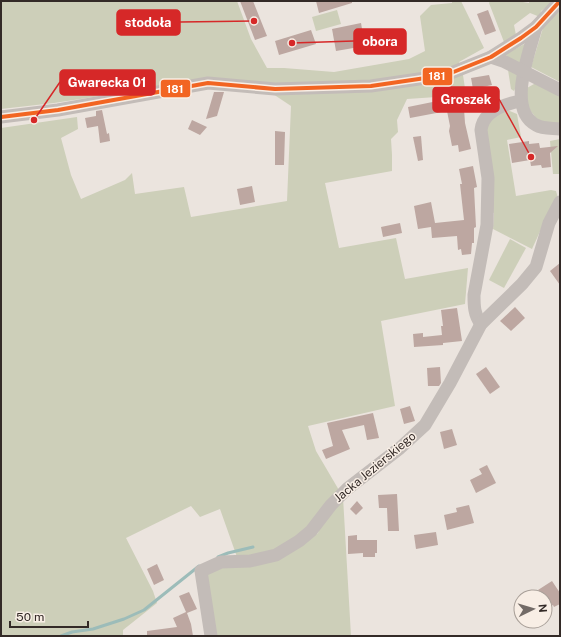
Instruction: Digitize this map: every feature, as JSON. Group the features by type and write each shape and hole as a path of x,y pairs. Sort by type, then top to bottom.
{"street":[{"path":"1,117 58,110 208,83 275,89 371,86 446,75 491,56 521,38 536,27 560,1"},
{"path":"536,27 524,71 520,101 526,115 536,125 547,128 560,128"},
{"path":"491,56 560,90"},
{"path":"520,101 500,107 485,118 482,123 481,130 488,178 488,218 481,264 474,295 477,319 481,324 522,284 536,267 549,223 560,202"},
{"name":"Jacka Jezierskiego","path":"211,636 201,571 221,562 250,561 276,555 300,541 311,531 331,505 347,489 400,448 425,425 450,383 481,324"}],"green space":[{"path":"1,1 237,1 251,39 267,68 334,72 409,59 425,51 420,16 431,5 461,1 484,48 459,62 463,75 466,95 407,99 397,120 398,132 391,139 392,171 325,183 339,248 396,238 405,279 468,268 465,304 381,321 395,406 308,426 316,451 343,497 351,636 213,636 203,574 222,567 256,565 284,556 318,533 322,522 335,503 331,500 311,524 292,542 268,553 237,557 220,509 200,517 191,506 126,538 153,591 157,603 123,630 123,636 1,636 1,128 77,117 78,129 61,138 71,175 81,199 125,180 132,173 135,194 184,187 191,217 287,201 291,106 264,88 242,81 209,84 198,81 54,103 1,109"},
{"path":"490,1 517,1 529,3 529,1 551,1 551,4 541,11 540,17 530,13 514,25 516,35 504,42 489,3"},
{"path":"560,9 560,82 531,67 543,28"},
{"path":"337,10 341,24 316,31 312,17"},
{"path":"528,42 521,66 507,59 506,54"},
{"path":"508,70 517,71 517,85 514,91 511,89"},
{"path":"534,84 538,84 560,95 560,124 544,123 536,118 530,110 527,102 527,88"},
{"path":"505,109 517,114 521,137 507,140 516,196 551,190 556,191 558,198 548,214 532,249 493,229 494,213 491,212 485,127 490,117"},
{"path":"560,139 560,175 553,174 550,141"},
{"path":"510,239 526,248 504,288 489,280"}],"building":[{"path":"240,1 253,1 267,36 255,40"},
{"path":"316,1 352,1 352,3 319,13"},
{"path":"488,10 496,31 485,35 477,14"},
{"path":"361,23 365,46 336,51 332,29"},
{"path":"311,30 316,44 279,55 275,41"},
{"path":"489,75 492,85 473,89 471,78"},
{"path":"214,92 224,92 217,116 206,119"},
{"path":"462,96 465,108 465,123 471,149 459,152 458,145 452,146 447,111 410,118 408,107"},
{"path":"102,110 110,141 100,143 98,126 87,128 85,118 96,116 96,111"},
{"path":"192,120 207,127 200,135 188,129"},
{"path":"275,131 285,132 284,165 275,165"},
{"path":"421,136 423,160 418,161 413,137"},
{"path":"529,141 529,144 539,143 540,148 558,146 550,153 551,167 542,168 541,165 531,166 530,160 512,163 509,144"},
{"path":"473,166 477,187 474,188 476,227 474,228 474,243 472,243 471,254 462,255 461,249 458,250 457,236 432,238 431,227 418,229 414,206 431,202 435,223 464,220 460,184 462,184 459,169"},
{"path":"252,186 255,202 240,205 237,189"},
{"path":"400,223 402,233 383,237 381,227"},
{"path":"560,263 560,285 550,271"},
{"path":"515,307 525,318 511,331 500,321"},
{"path":"457,308 462,341 443,343 443,345 414,347 413,334 423,333 423,337 442,335 441,326 443,326 441,310"},
{"path":"440,367 441,383 439,386 428,386 427,368"},
{"path":"486,367 500,387 490,394 476,374"},
{"path":"410,406 415,421 404,424 400,409"},
{"path":"373,413 379,438 367,440 364,425 342,430 350,449 326,459 322,450 333,446 327,423"},
{"path":"452,429 457,445 444,449 440,432"},
{"path":"487,465 496,483 476,493 470,480 482,474 479,469"},
{"path":"397,494 399,531 388,531 387,508 379,508 378,495"},
{"path":"357,501 363,508 356,515 350,509"},
{"path":"469,505 474,523 447,530 444,515 457,512 456,508"},
{"path":"436,532 438,545 416,549 414,535"},
{"path":"357,535 357,540 377,540 377,553 375,553 375,557 363,557 363,553 348,554 348,536"},
{"path":"157,564 164,580 154,585 147,569"},
{"path":"552,581 560,593 560,604 554,607 553,605 553,589 540,589"},
{"path":"189,592 197,609 187,613 193,636 147,636 147,631 177,627 173,618 186,612 179,596"}],"waterway":[{"path":"218,557 253,547"},
{"path":"61,636 72,632 93,629 124,619 144,610 199,566"}],"transit line":[{"name":"181","path":"1,117 58,110 208,83 275,89 371,86 446,75 491,57 521,38 536,27 560,1"}],"place":[{"name":"stodoła","path":"254,21"},
{"name":"obora","path":"292,43"},
{"name":"Gwarecka 01","path":"34,120"},
{"name":"Groszek","path":"531,157"}]}
